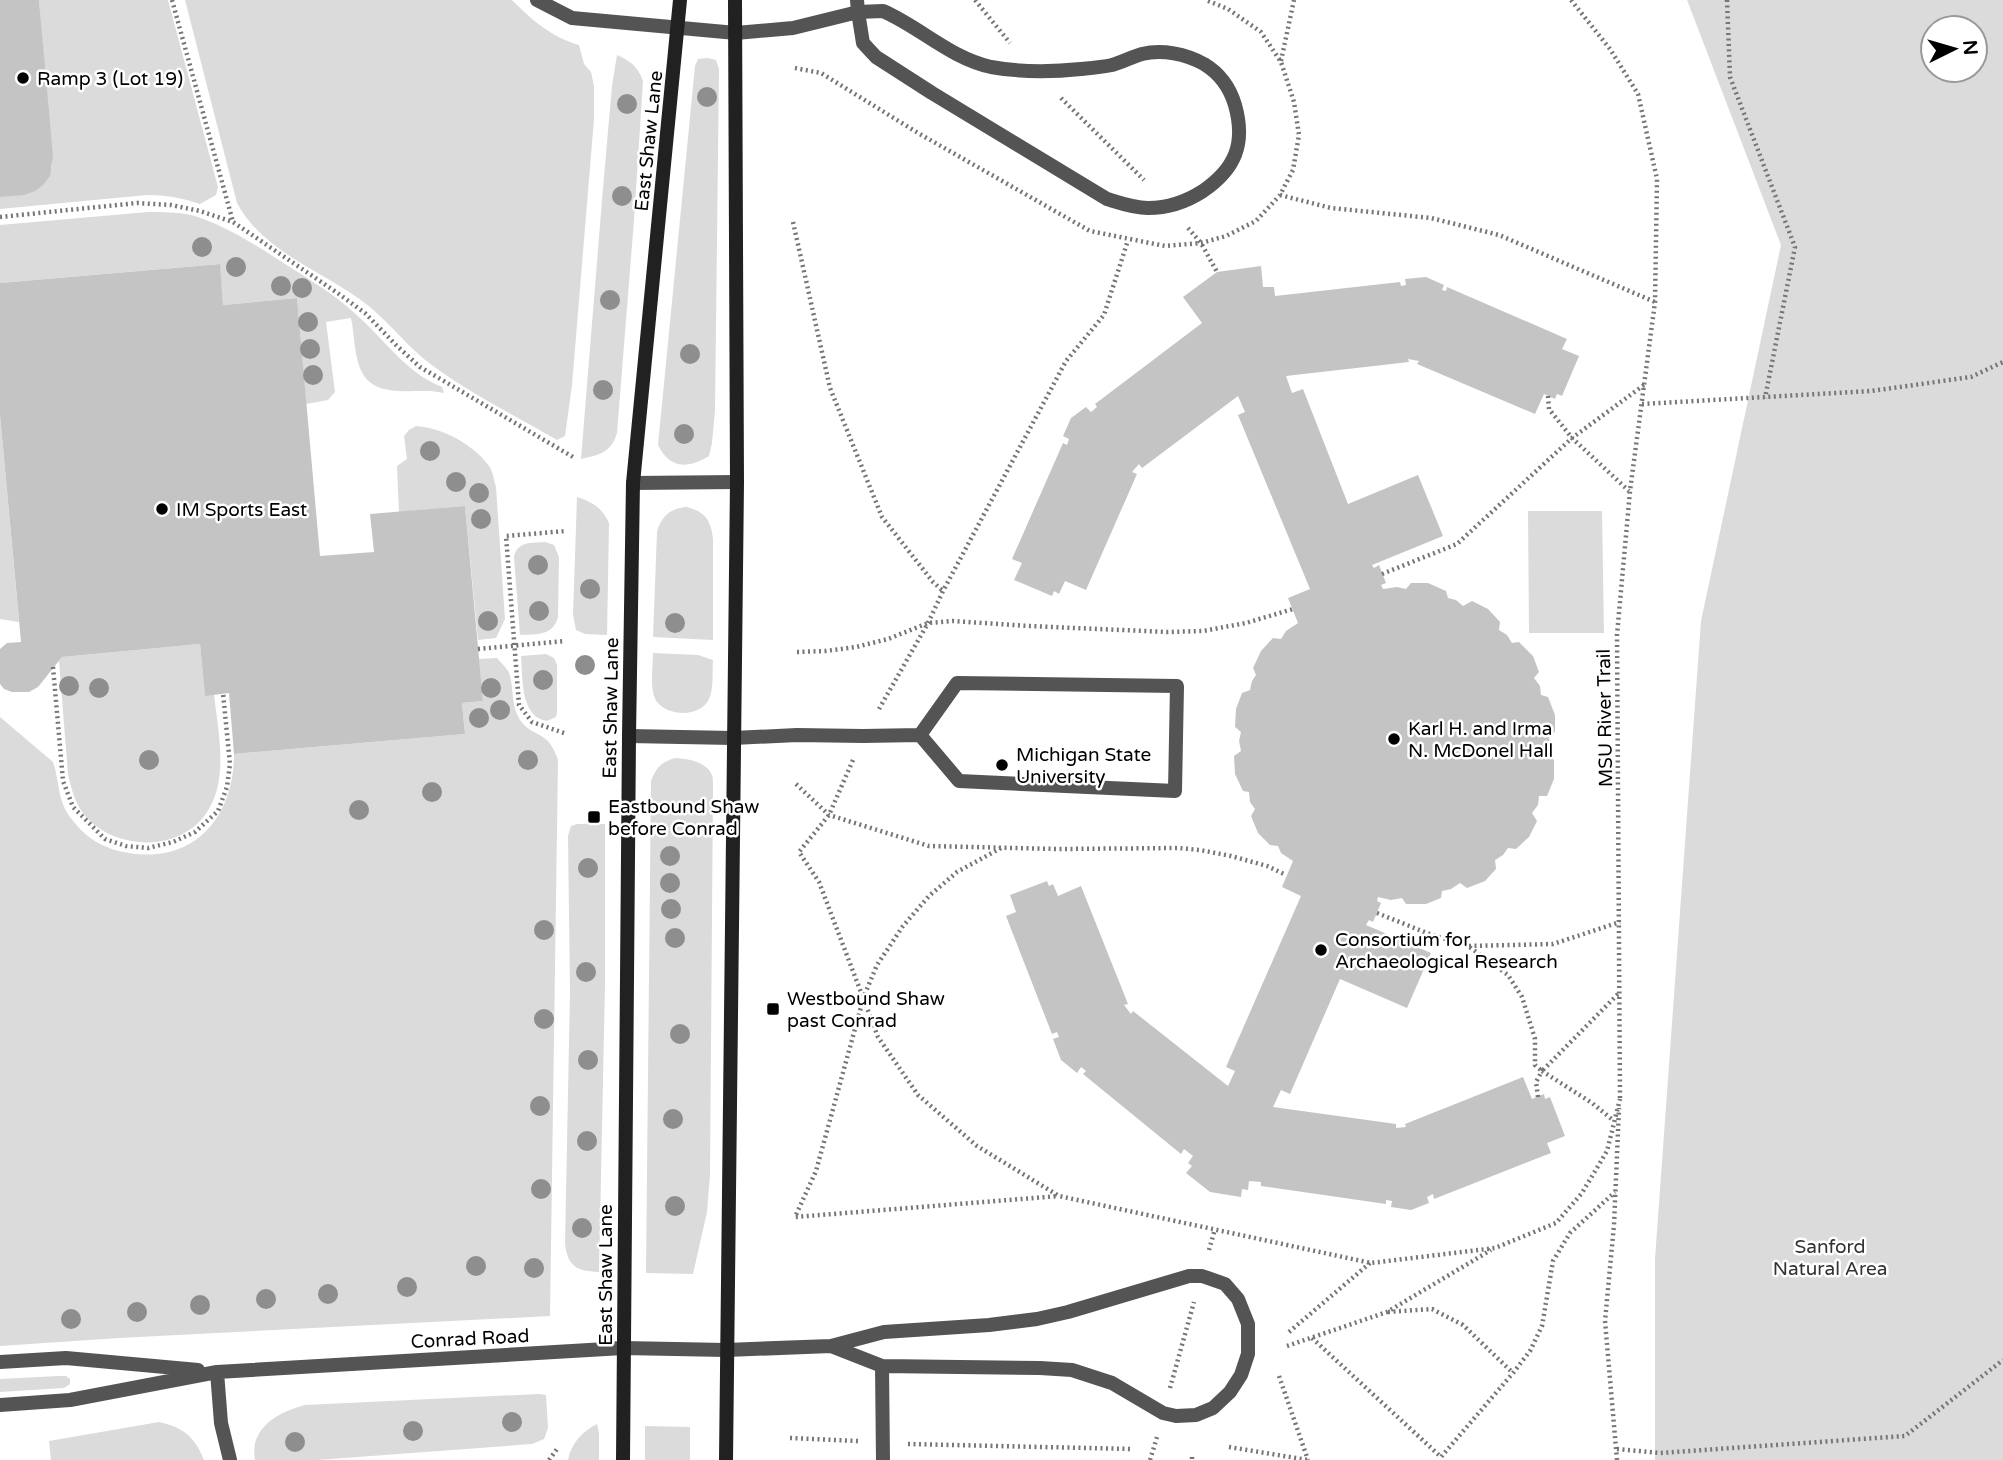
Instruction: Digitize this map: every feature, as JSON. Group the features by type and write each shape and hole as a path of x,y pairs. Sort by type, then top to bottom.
{"street":[{"path":"537,0 572,18 736,33 793,28 858,6 883,11 902,19 930,40 970,60 991,66 1033,71 1078,70 1112,65 1145,54 1173,53 1206,65 1221,78 1232,96 1240,136 1234,157 1226,173 1213,184 1171,206 1146,209 1107,198 876,57 863,43 858,6"},
{"name":"East Shaw Lane","path":"623,1460 628,737 633,483 680,0"},
{"path":"726,1460 737,482 735,0"},
{"path":"633,483 737,482"},
{"path":"957,683 1177,686 1175,791 959,781 920,735 957,683"},
{"path":"628,737 920,735"},
{"path":"1189,1276 1202,1276 1225,1284 1238,1299 1248,1324 1248,1354 1241,1375 1230,1392 1213,1408 1196,1415 1176,1416 1163,1413 1112,1383 1072,1370 882,1366 831,1346 884,1332 1037,1319 1189,1276"},
{"name":"Conrad Road","path":"0,1405 70,1401 217,1372 623,1348 831,1346"},
{"name":"Conrad Road","path":"0,1362 66,1358 217,1372"},
{"path":"882,1366 883,1460"},
{"path":"217,1372 221,1423 230,1460"}],"path":[{"path":"172,0 233,222"},
{"path":"975,0 1033,71 1171,206 1201,243 1217,272"},
{"path":"795,68 821,73 918,133 1090,231 1165,246 1201,243 1226,236 1256,221 1280,195 1293,170 1299,135 1294,102 1281,62 1261,32 1228,9 1206,0"},
{"path":"1281,62 1294,0"},
{"name":"MSU River Trail","path":"1571,0 1611,48 1638,94 1657,179 1655,302 1630,491 1617,635 1620,1099 1605,1321 1617,1460"},
{"path":"1727,0 1730,77 1796,247 1765,398"},
{"path":"1280,195 1331,208 1431,218 1499,235 1655,302"},
{"path":"0,217 137,204 171,205 233,222 365,313 420,367 573,457"},
{"path":"793,222 830,388 882,517 943,591"},
{"path":"1059,1196 977,1146 918,1095 878,1037 819,882 799,852 829,815 863,736 928,622 1066,360 1104,315 1128,240"},
{"path":"1642,404 1871,391 1971,377 2003,362"},
{"path":"1382,574 1457,544 1572,438 1645,384"},
{"path":"1548,396 1549,409 1572,438 1630,491"},
{"path":"564,733 532,722 519,705 506,536 566,531"},
{"path":"797,652 856,647 888,639 928,622 1168,632 1203,631 1246,623 1293,609"},
{"path":"478,649 565,641"},
{"path":"54,667 63,781 73,807 105,838 126,846 148,848 173,842 194,832 218,811 227,788 230,764 223,693"},
{"path":"796,784 829,815 929,846 1200,849 1267,866 1286,875"},
{"path":"1001,848 957,872 929,897 903,926 877,965 864,996 816,1171 795,1217 1059,1196 1371,1263 1495,1248"},
{"path":"1377,913 1468,946 1553,944 1620,922"},
{"path":"1468,946 1508,975 1522,997 1535,1039 1535,1065 1614,1121"},
{"path":"1538,1097 1536,1082 1542,1071 1620,991"},
{"path":"1287,1346 1387,1312 1495,1248 1556,1223 1582,1193 1607,1151 1620,1099"},
{"path":"1312,1338 1441,1457 1530,1351 1542,1326 1553,1261 1570,1233 1615,1192"},
{"path":"1150,1460 1215,1229"},
{"path":"1289,1332 1371,1263"},
{"path":"1387,1312 1432,1309 1463,1325 1513,1373"},
{"path":"1617,1449 1660,1453 1905,1436 2003,1360"},
{"path":"1229,1447 1308,1460 1279,1376"},
{"path":"790,1438 1131,1449"},
{"path":"549,1460 557,1449"}],"green space":[{"path":"39,0 168,0 218,187 216,195 200,204 174,197 147,195 0,209 0,197 25,193 39,187 44,183 52,166"},
{"path":"185,0 512,0 542,27 579,45 594,86 594,119 572,385 565,436 557,440 439,370 417,353 370,307 280,249 249,221 237,203"},
{"name":"Sanford Natural Area","path":"1687,0 2003,0 2003,1460 1655,1460 1655,1259 1701,621 1781,245"},
{"path":"617,55 633,65 643,81 617,433 608,449 581,459 612,86"},
{"path":"698,59 716,60 719,69 715,411 709,456 686,465 668,459 658,445 695,66"},
{"path":"148,212 191,215 226,229 260,248 342,302 408,366 442,387 444,393 394,391 372,384 358,362 351,318 326,322 335,392 328,400 306,404 297,298 223,305 219,264 0,283 0,225"},
{"path":"0,415 19,622 0,619"},
{"path":"416,426 457,438 475,451 492,471 496,487 505,619 496,638 478,640 465,506 399,512 397,466 407,459 404,436"},
{"path":"577,497 596,506 609,523 607,635 585,634 576,630 573,615"},
{"path":"687,507 703,515 709,522 712,533 713,640 653,637 657,532 667,514"},
{"path":"1528,511 1602,511 1604,633 1529,633"},
{"path":"545,542 554,545 559,557 558,617 548,631 520,635 514,557 522,545"},
{"path":"200,644 205,695 214,694 220,740 220,772 213,802 193,827 179,836 164,841 147,842 114,836 87,818 72,791 68,774 59,661 62,657"},
{"path":"653,653 698,655 713,660 712,690 705,705 684,713 669,710 657,702 652,685"},
{"path":"546,654 554,658 557,665 557,712 556,717 547,721 538,718 527,704 521,656"},
{"path":"497,658 509,674 517,715 525,726 550,743 558,760 550,1316 0,1346 0,717 53,762 64,807 85,834 113,849 152,854 173,851 191,843 206,831 227,797 234,754 465,734 462,703 483,701 479,659"},
{"path":"675,758 696,762 705,767 712,775 713,782 710,1175 707,1212 693,1274 646,1273 651,781 660,766"},
{"path":"605,824 605,984 599,1272 579,1269 571,1263 565,1244 570,992 568,836 571,826"},
{"path":"66,1376 70,1379 70,1384 64,1388 0,1392 0,1379"},
{"path":"546,1395 548,1428 544,1439 532,1444 317,1460 255,1460 256,1439 261,1430 276,1417 305,1405"},
{"path":"159,1422 187,1434 197,1445 204,1460 51,1460 49,1441"},
{"path":"597,1424 599,1460 568,1460 578,1438"},
{"path":"645,1426 690,1427 690,1460 645,1460"}],"building":[{"name":"Ramp 3 (Lot 19)","path":"0,0 39,0 53,156 50,176 43,185 24,195 0,197"},
{"name":"IM Sports East","path":"220,264 223,305 297,298 320,556 374,552 370,514 465,506 483,701 462,703 465,734 234,754 229,693 205,696 200,644 62,657 38,687 29,692 12,692 0,684 0,649 7,643 21,642 0,415 0,283"},
{"name":"Karl H. and Irma N. McDonel Hall","path":"1261,266 1263,287 1274,287 1275,296 1400,282 1401,286 1406,285 1405,279 1426,277 1444,285 1442,290 1446,291 1447,287 1567,339 1562,349 1579,356 1562,396 1557,394 1555,399 1544,394 1535,414 1417,364 1419,361 1408,359 1409,362 1286,376 1292,393 1303,389 1348,504 1418,475 1443,536 1372,565 1374,568 1379,565 1386,583 1381,585 1383,589 1406,589 1411,583 1428,583 1446,591 1448,598 1463,606 1472,601 1488,609 1500,622 1499,630 1507,635 1512,643 1519,642 1533,656 1539,672 1534,678 1540,686 1541,695 1548,697 1555,715 1555,732 1549,736 1548,755 1554,760 1554,779 1547,796 1539,796 1538,805 1532,813 1537,821 1529,837 1516,849 1508,848 1495,860 1496,869 1485,881 1467,888 1460,883 1442,891 1441,898 1426,904 1406,904 1402,898 1391,900 1378,897 1377,901 1381,903 1373,922 1369,920 1366,925 1431,953 1407,1008 1340,979 1290,1094 1281,1090 1273,1107 1396,1124 1396,1128 1406,1127 1405,1124 1523,1077 1532,1099 1544,1094 1545,1099 1550,1097 1565,1136 1547,1143 1551,1153 1434,1199 1433,1194 1427,1197 1429,1203 1411,1210 1391,1207 1392,1201 1386,1200 1386,1204 1261,1186 1261,1182 1249,1181 1248,1190 1242,1189 1241,1197 1210,1192 1186,1173 1192,1166 1188,1163 1193,1156 1184,1149 1181,1154 1083,1074 1086,1071 1081,1067 1077,1073 1061,1060 1053,1039 1059,1037 1057,1032 1052,1034 1006,916 1016,912 1010,895 1047,881 1049,886 1053,884 1058,896 1081,886 1128,1004 1124,1005 1131,1014 1133,1011 1228,1086 1235,1071 1226,1067 1301,896 1282,887 1293,861 1281,853 1278,846 1270,845 1258,833 1251,816 1255,809 1250,802 1249,792 1243,791 1235,774 1234,756 1241,751 1241,732 1235,727 1236,709 1242,693 1250,690 1256,675 1253,668 1261,651 1273,638 1281,639 1286,631 1298,623 1288,598 1310,589 1238,415 1245,412 1238,396 1142,468 1139,464 1132,472 1137,474 1086,590 1065,581 1059,594 1054,591 1052,596 1014,580 1022,563 1012,559 1063,443 1067,445 1069,439 1063,436 1071,418 1086,407 1091,412 1097,407 1095,404 1202,323 1183,297 1217,272"}],"place":[{"name":"Ramp 3 (Lot 19)","path":"23,78"},
{"name":"IM Sports East","path":"162,509"},
{"name":"Karl H. and Irma N. McDonel Hall","path":"1394,739"},
{"name":"Michigan State University","path":"1002,765"},
{"name":"Eastbound Shaw before Conrad","path":"594,817"},
{"name":"Consortium for Archaeological Research","path":"1321,950"},
{"name":"Westbound Shaw past Conrad","path":"773,1009"}]}
